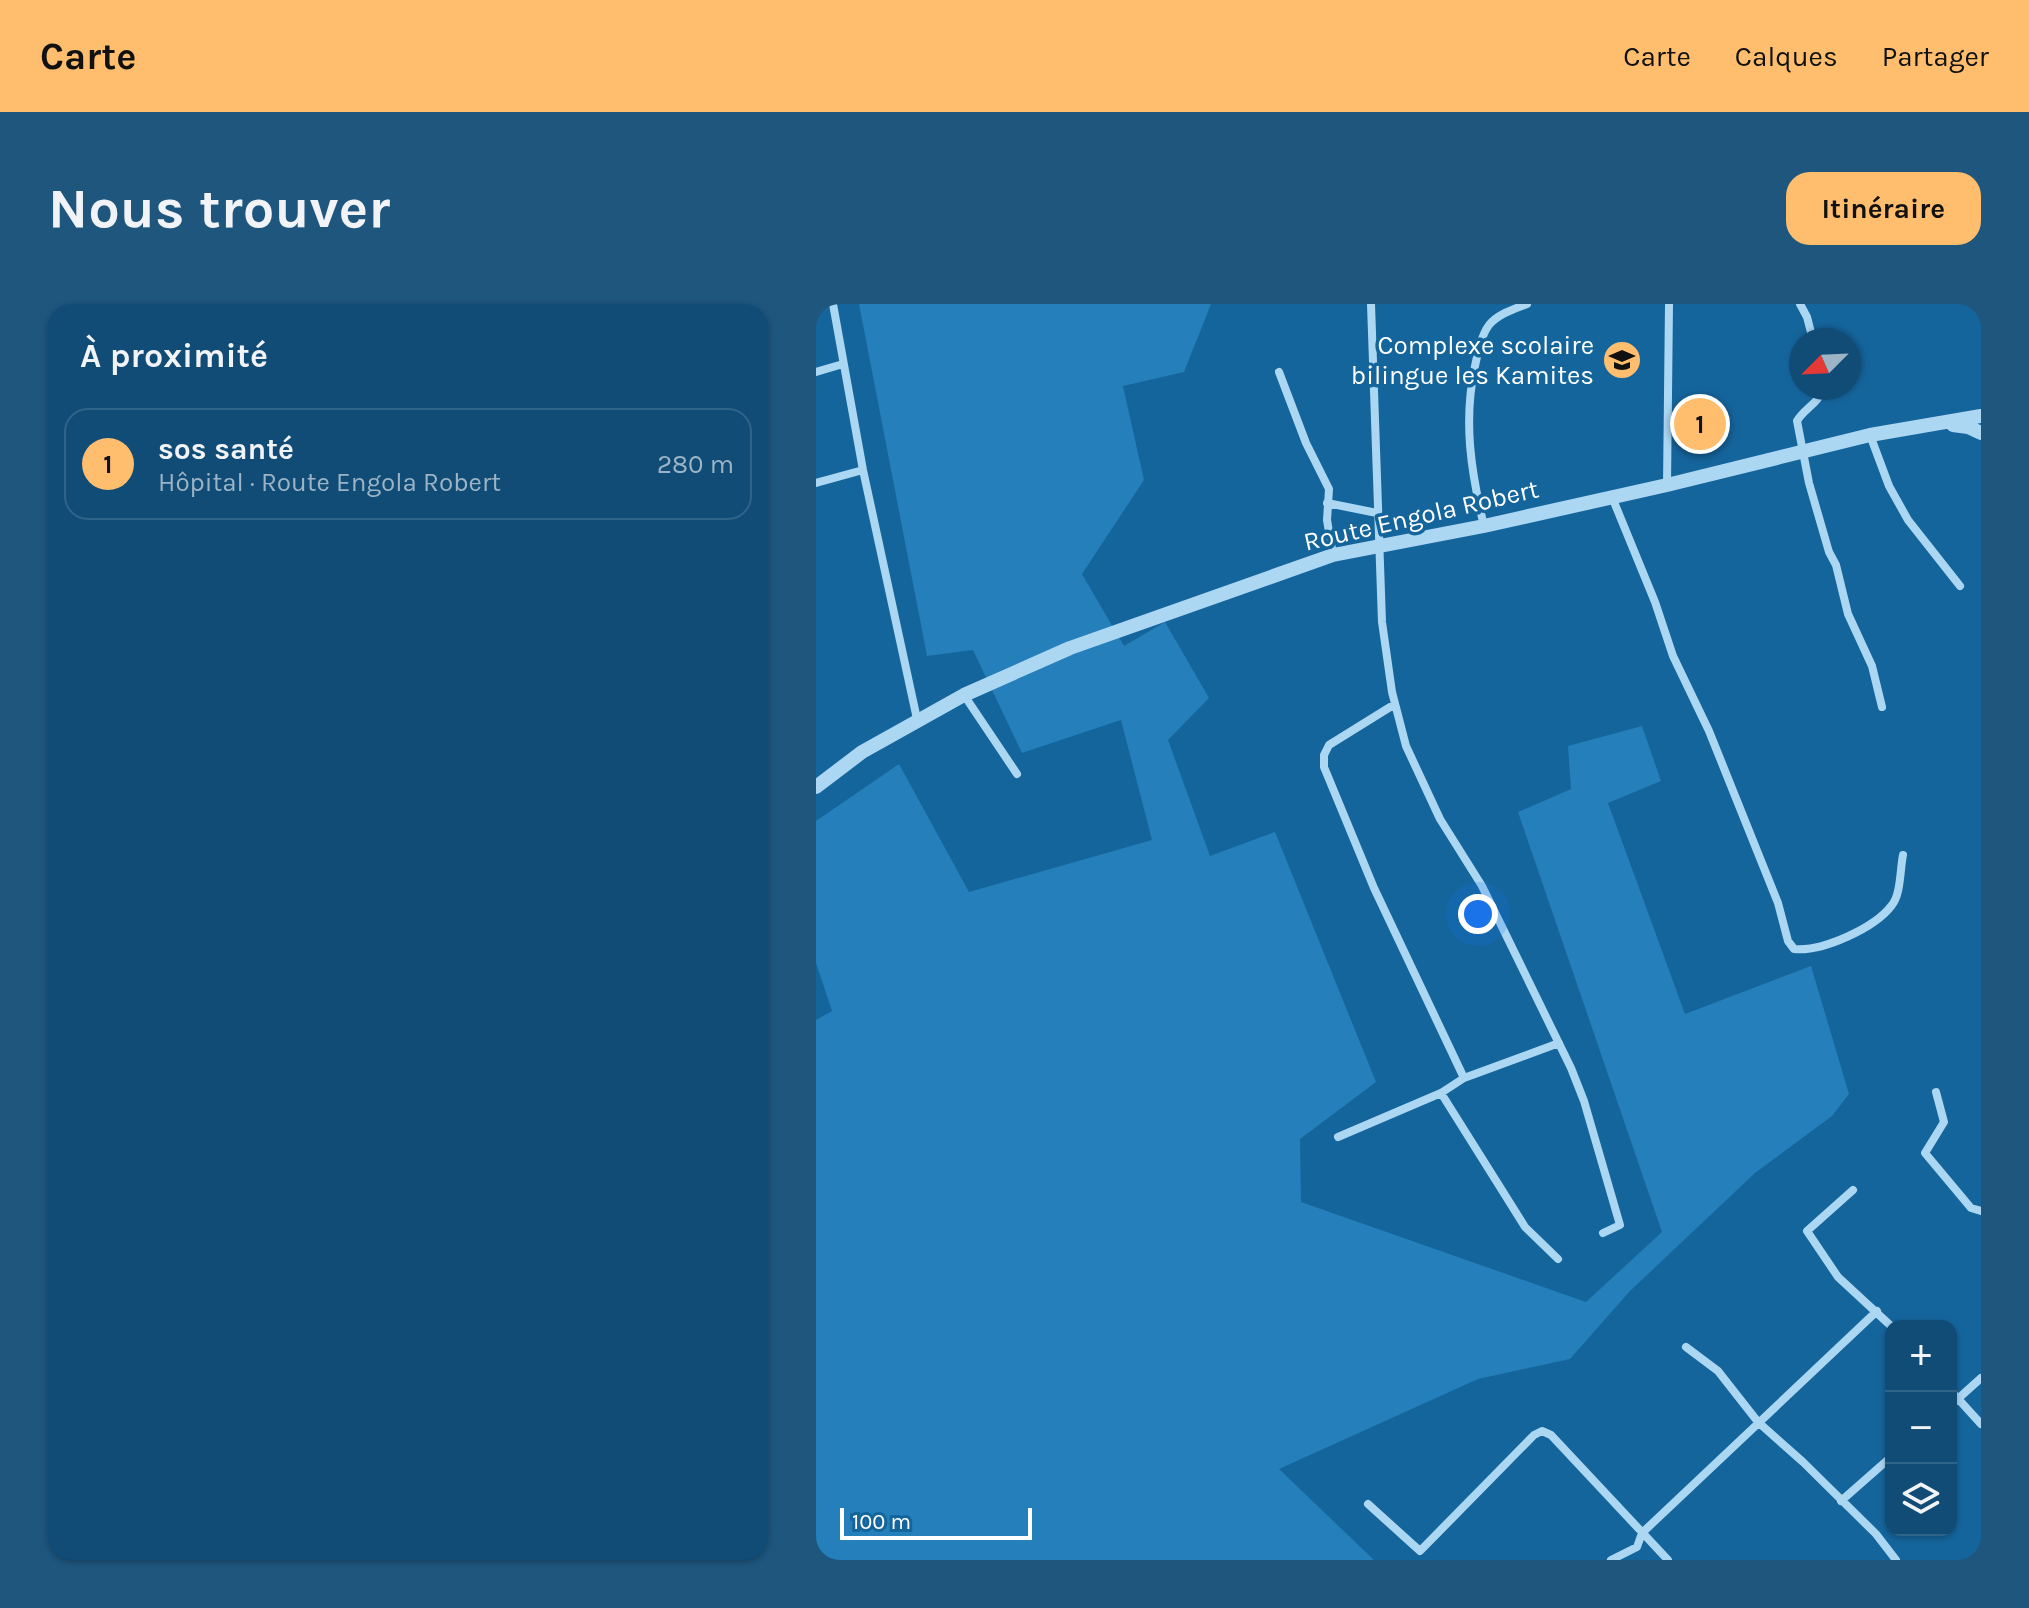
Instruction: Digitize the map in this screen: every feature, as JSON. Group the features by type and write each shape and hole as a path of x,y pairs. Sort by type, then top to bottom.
{"street":[{"path":"833,304 863,470 917,719"},
{"path":"1371,304 1382,622 1395,704 1406,746 1440,819 1482,886 1584,1101 1620,1225 1603,1233"},
{"path":"1484,526 1473,482 1468,439 1468,407 1479,346 1490,324 1507,311 1527,304"},
{"path":"1667,485 1669,304"},
{"path":"1800,304 1810,328"},
{"path":"816,372 843,364"},
{"path":"1279,372 1309,449 1327,484 1327,520 1333,555"},
{"path":"1818,400 1798,418 1809,483 1829,552 1836,565 1848,614 1872,666 1882,707"},
{"name":"Route Engola Robert","path":"816,787 862,752 964,695 1070,648 1333,555 1484,526 1870,435 1981,416"},
{"name":"Route Engola Robert","path":"1933,424 1968,427 1981,433"},
{"path":"1870,435 1889,486 1908,520 1960,586"},
{"path":"816,483 863,470"},
{"path":"1612,497 1655,602 1673,656 1709,731 1773,888 1788,941 1794,949 1824,947 1885,912 1893,905 1903,855"},
{"path":"1327,503 1377,513"},
{"path":"964,695 1017,774"},
{"path":"1395,704 1329,745 1324,755 1324,767 1374,888 1464,1078"},
{"path":"1338,1137 1441,1093 1464,1078 1559,1043"},
{"path":"1936,1092 1944,1122 1925,1153 1971,1208 1981,1211"},
{"path":"1441,1093 1525,1227 1558,1259"},
{"path":"1853,1190 1807,1231 1838,1277 1885,1320"},
{"path":"1611,1560 1637,1547 1642,1533 1877,1311"},
{"path":"1686,1347 1718,1371 1758,1422 1876,1534 1896,1560"},
{"path":"1957,1399 1981,1378"},
{"path":"1957,1404 1981,1424"},
{"path":"1368,1504 1420,1551 1534,1435 1542,1431 1551,1435 1668,1560"},
{"path":"1841,1501 1885,1462"}],"shaded area":[{"path":"859,304 1211,304 1184,372 1123,386 1144,480 1082,574 1124,646 1165,622 1209,698 1168,740 1210,856 1275,832 1376,1082 1300,1139 1301,1202 1586,1302 1662,1232 1518,812 1571,789 1568,746 1642,726 1661,781 1608,803 1685,1014 1811,966 1849,1094 1832,1116 1755,1173 1630,1291 1570,1359 1478,1379 1279,1469 1374,1560 816,1560 816,1020 832,1011 816,963 816,821 899,764 969,892 1152,840 1121,720 1022,753 973,650 927,656"}],"place":[{"name":"Complexe scolaire bilingue les Kamites","path":"1622,360"},
{"name":"sos santé","path":"1700,424"}]}
